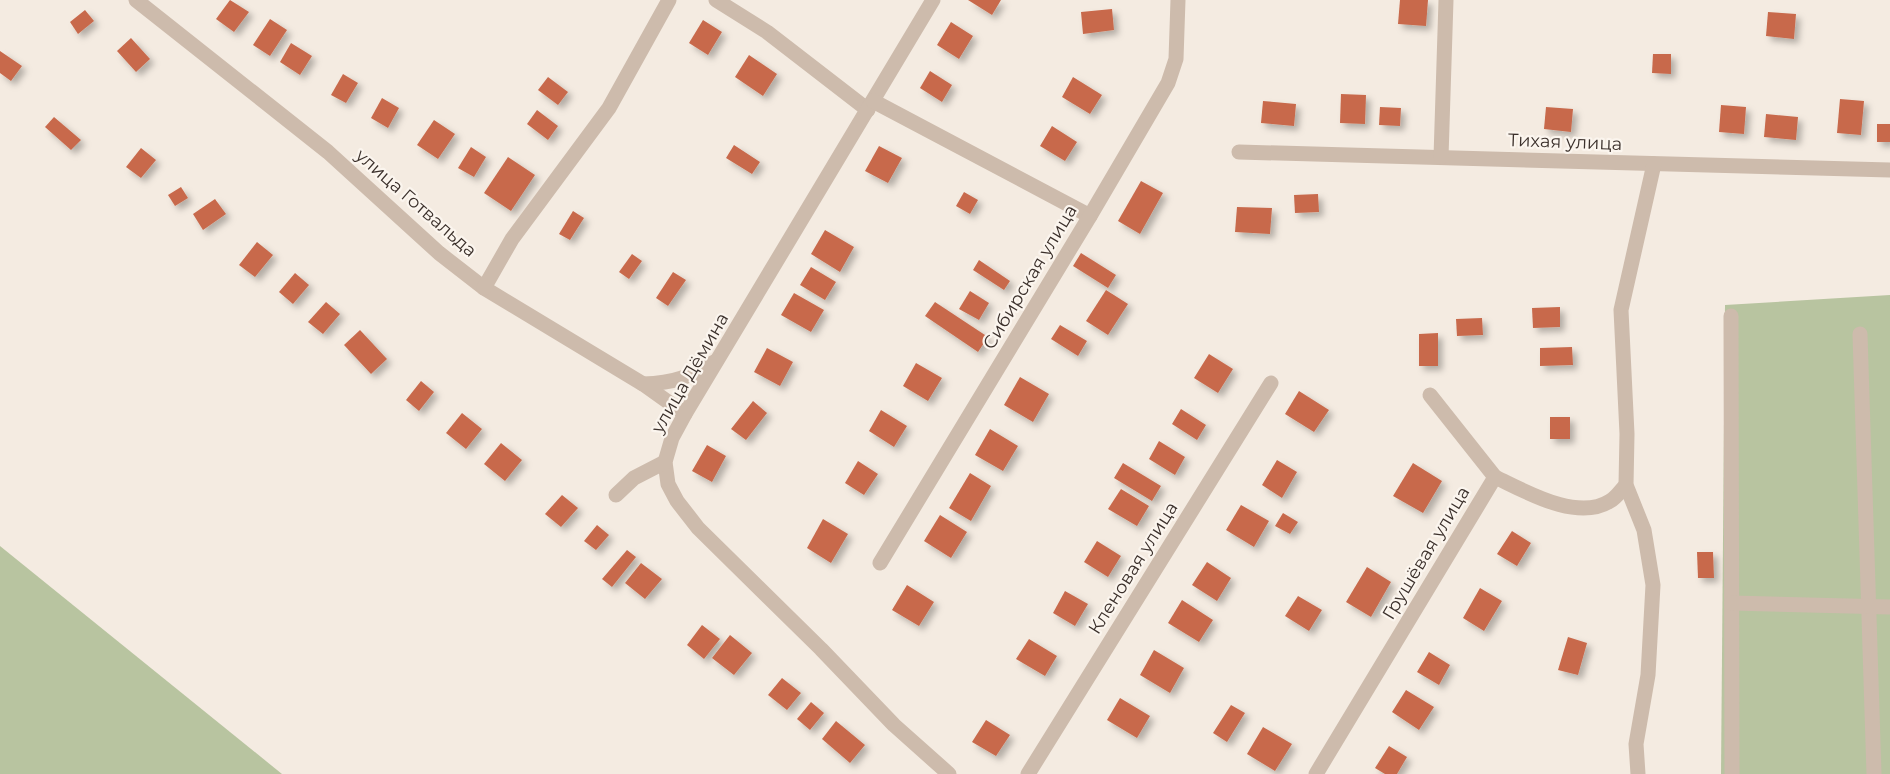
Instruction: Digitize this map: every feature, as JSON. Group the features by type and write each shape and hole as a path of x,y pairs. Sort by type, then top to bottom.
{"street":[{"name":"улица Готвальда","path":"136,0 328,152 439,253 484,288 643,384 685,414"},
{"path":"484,288 512,239 609,108 669,0"},
{"path":"717,0 767,32 870,105 1090,216"},
{"name":"улица Дёмина","path":"933,0 685,414 672,438 665,462 668,484 677,501 698,528 821,649 894,725 949,774"},
{"name":"Сибирская улица","path":"880,563 1168,83 1176,59 1178,0"},
{"path":"1441,157 1446,0"},
{"name":"Тихая улица","path":"1239,152 1890,170"},
{"path":"1638,774 1636,744 1648,675 1653,585 1644,530 1626,485 1627,434 1621,310 1654,165"},
{"path":"1731,316 1732,774"},
{"path":"1860,334 1874,774"},
{"path":"643,384 668,383 689,377 718,360"},
{"name":"Кленовая улица","path":"1028,774 1271,383"},
{"path":"1430,395 1495,477"},
{"path":"616,495 634,478 665,462"},
{"name":"Грушёвая улица","path":"1316,774 1495,477 1556,504 1586,509 1610,502 1626,485"},
{"path":"1732,603 1890,606"}],"green space":[{"path":"1890,295 1890,774 1721,774 1725,305"},
{"path":"0,546 282,774 0,774"}],"building":[{"path":"230,0 249,12 234,32 216,19"},
{"path":"968,0 1001,0 992,15"},
{"path":"1400,0 1428,0 1426,26 1398,24"},
{"path":"1112,9 1114,30 1083,34 1081,12"},
{"path":"85,10 94,21 78,34 70,22"},
{"path":"1768,12 1796,14 1794,39 1766,36"},
{"path":"270,19 287,30 270,56 253,45"},
{"path":"703,20 722,32 708,55 689,43"},
{"path":"951,22 973,36 959,59 937,45"},
{"path":"131,38 150,59 136,72 117,51"},
{"path":"291,43 312,56 300,75 280,62"},
{"path":"0,51 22,66 11,81 0,73"},
{"path":"1653,54 1671,54 1671,74 1652,73"},
{"path":"749,55 777,74 763,96 735,77"},
{"path":"930,71 952,85 942,102 920,88"},
{"path":"343,74 358,83 346,103 331,95"},
{"path":"548,77 568,92 558,105 538,90"},
{"path":"1073,77 1102,95 1090,114 1062,97"},
{"path":"1341,94 1366,95 1365,124 1340,123"},
{"path":"382,98 399,108 388,128 371,118"},
{"path":"1840,99 1864,101 1861,135 1837,133"},
{"path":"1263,101 1296,104 1294,126 1261,123"},
{"path":"1721,105 1746,107 1744,134 1719,132"},
{"path":"1380,107 1401,108 1400,126 1379,125"},
{"path":"1546,107 1573,109 1571,132 1544,129"},
{"path":"537,110 558,126 548,140 527,124"},
{"path":"1766,114 1798,117 1796,140 1764,137"},
{"path":"54,117 81,140 71,150 45,127"},
{"path":"434,120 455,134 438,159 417,145"},
{"path":"1877,124 1890,124 1890,142 1877,142"},
{"path":"1052,126 1077,142 1065,161 1040,146"},
{"path":"734,145 760,162 752,174 726,158"},
{"path":"879,146 902,158 888,183 865,171"},
{"path":"471,147 486,157 474,177 458,168"},
{"path":"141,148 156,160 141,178 126,167"},
{"path":"508,157 535,175 511,211 484,193"},
{"path":"1141,181 1163,193 1140,234 1118,221"},
{"path":"181,187 188,198 175,206 168,195"},
{"path":"964,192 978,200 970,214 956,206"},
{"path":"1318,194 1319,212 1295,213 1294,195"},
{"path":"215,199 226,214 203,230 193,214"},
{"path":"1237,207 1272,208 1270,234 1235,232"},
{"path":"573,211 584,218 570,240 559,234"},
{"path":"825,230 854,247 840,272 811,254"},
{"path":"257,242 273,255 255,277 239,265"},
{"path":"1081,253 1116,275 1108,288 1073,266"},
{"path":"632,254 642,261 629,279 619,272"},
{"path":"979,260 1010,281 1004,290 973,270"},
{"path":"811,267 836,282 825,300 800,285"},
{"path":"673,272 686,280 668,306 656,298"},
{"path":"295,273 309,285 293,304 279,292"},
{"path":"1106,290 1128,304 1108,335 1086,321"},
{"path":"970,291 989,303 979,320 959,309"},
{"path":"794,293 824,310 811,332 781,315"},
{"path":"326,302 340,314 323,334 308,322"},
{"path":"935,302 988,337 978,352 925,316"},
{"path":"1560,307 1560,327 1533,328 1532,308"},
{"path":"1482,318 1483,335 1457,336 1456,319"},
{"path":"1060,325 1087,341 1078,356 1051,339"},
{"path":"360,330 387,359 371,374 344,345"},
{"path":"1438,333 1438,366 1419,366 1419,334"},
{"path":"1572,347 1573,365 1540,366 1540,348"},
{"path":"767,348 793,362 780,386 754,372"},
{"path":"1209,354 1233,369 1218,393 1194,378"},
{"path":"916,363 942,378 928,401 903,386"},
{"path":"1020,377 1049,394 1033,422 1004,405"},
{"path":"421,381 434,392 419,411 406,400"},
{"path":"1299,391 1329,410 1314,432 1285,414"},
{"path":"753,401 767,413 746,440 731,429"},
{"path":"1181,409 1206,425 1197,440 1172,424"},
{"path":"881,410 907,426 894,447 869,431"},
{"path":"462,413 482,429 466,449 446,433"},
{"path":"1550,417 1570,417 1570,439 1550,439"},
{"path":"990,429 1018,446 1003,471 975,455"},
{"path":"1159,441 1185,457 1175,475 1149,459"},
{"path":"501,443 522,460 505,481 484,464"},
{"path":"707,445 726,456 712,482 692,471"},
{"path":"1277,460 1297,472 1282,498 1262,485"},
{"path":"858,461 878,474 864,495 845,483"},
{"path":"1123,463 1161,486 1152,501 1114,478"},
{"path":"1413,463 1442,481 1423,513 1393,496"},
{"path":"970,473 991,486 971,521 949,508"},
{"path":"1121,489 1149,506 1137,526 1108,509"},
{"path":"562,495 578,508 561,527 545,514"},
{"path":"1241,505 1269,521 1254,547 1226,530"},
{"path":"1283,513 1298,522 1290,534 1275,526"},
{"path":"940,515 967,532 951,558 924,541"},
{"path":"823,519 848,534 831,563 807,548"},
{"path":"597,525 609,535 596,550 584,541"},
{"path":"1512,531 1531,543 1517,566 1497,554"},
{"path":"1097,541 1121,556 1108,577 1084,562"},
{"path":"627,550 636,557 612,587 602,579"},
{"path":"1697,552 1713,552 1714,578 1698,578"},
{"path":"1207,562 1231,578 1217,601 1192,585"},
{"path":"641,563 662,579 645,599 625,583"},
{"path":"1367,567 1391,582 1371,617 1346,602"},
{"path":"907,585 934,602 919,626 892,610"},
{"path":"1480,588 1502,601 1484,631 1463,618"},
{"path":"1065,591 1088,604 1075,626 1053,613"},
{"path":"1298,596 1322,610 1309,631 1285,616"},
{"path":"1182,600 1213,620 1199,642 1168,623"},
{"path":"702,625 720,639 704,659 687,645"},
{"path":"730,635 752,653 734,675 712,658"},
{"path":"1568,637 1587,643 1578,675 1558,670"},
{"path":"1029,639 1057,656 1045,676 1016,659"},
{"path":"1154,650 1184,668 1170,693 1140,675"},
{"path":"1429,652 1450,665 1439,685 1417,672"},
{"path":"782,678 801,693 787,710 768,695"},
{"path":"1406,690 1434,707 1419,730 1392,712"},
{"path":"1120,698 1150,716 1137,738 1107,720"},
{"path":"811,702 824,713 810,730 797,719"},
{"path":"1231,705 1245,713 1227,742 1213,733"},
{"path":"986,720 1010,735 996,756 972,742"},
{"path":"836,721 865,745 850,763 822,739"},
{"path":"1263,727 1292,744 1275,771 1247,754"},
{"path":"1389,746 1407,757 1397,774 1385,774 1375,768"}]}
